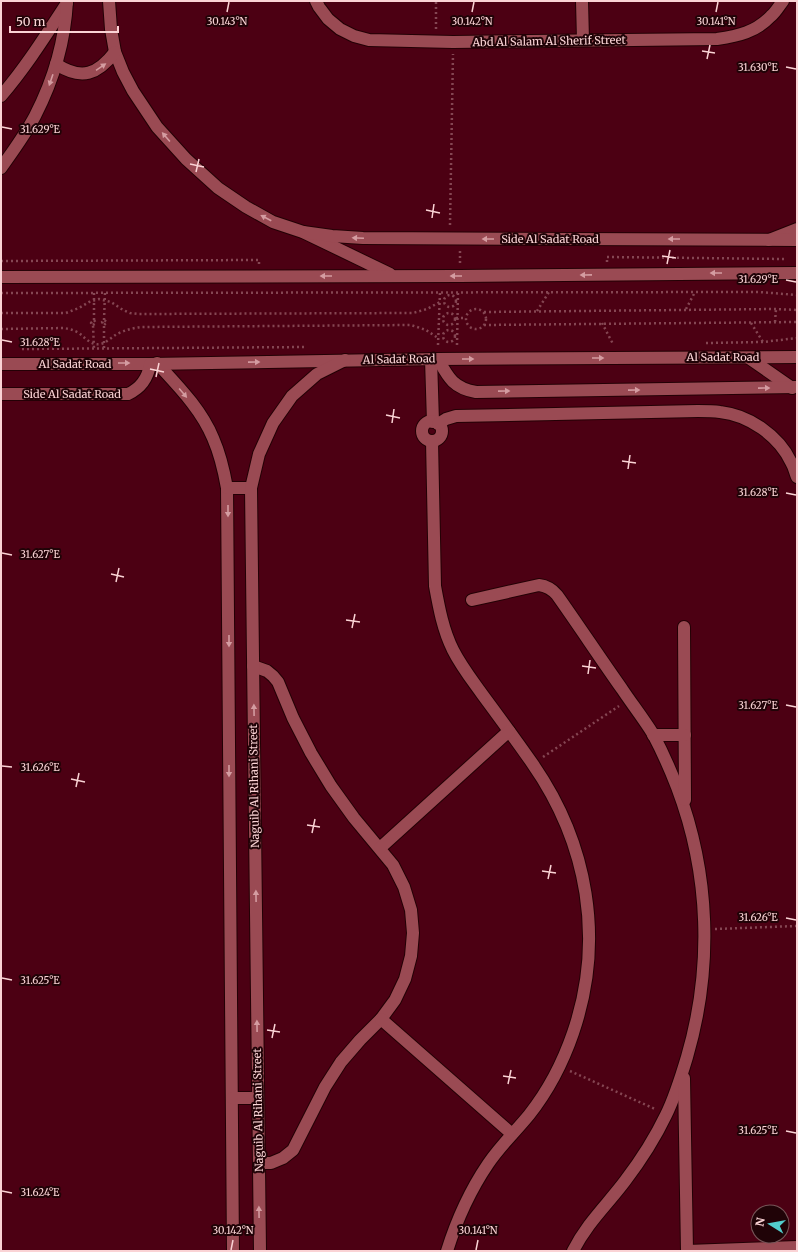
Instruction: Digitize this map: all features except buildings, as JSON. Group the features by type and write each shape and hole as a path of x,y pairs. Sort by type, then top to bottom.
{"street":[{"path":"109,1 111,29 115,52 123,72 133,91 158,127 186,159 218,188 246,207 273,222 303,232 393,276"},
{"name":"Abd Al Salam Al Sherif Street","path":"316,1 328,19 340,29 354,36 369,40 435,42 717,39 737,36 755,29 771,16 783,1"},
{"path":"582,1 583,40"},
{"path":"1,168 35,117 47,91 56,64 63,34 67,2"},
{"path":"1,96 31,58 67,2"},
{"path":"56,64 66,71 76,74 88,73 107,63 115,52"},
{"path":"769,240 797,229"},
{"name":"Side Al Sadat Road","path":"303,232 363,238 797,240"},
{"path":"1,277 797,273"},
{"name":"Al Sadat Road","path":"1,364 153,364 434,359 797,357"},
{"path":"749,358 795,389"},
{"path":"434,359 455,384 468,391 476,392 795,389"},
{"path":"434,359 436,423 441,429 441,435 438,440 432,441 435,586 439,608 445,630 453,650 464,670 533,764 552,794 567,825 579,859 586,894 589,929 588,964 582,999 573,1033 559,1066 546,1090 530,1113 489,1162 470,1192 455,1225 447,1251"},
{"name":"Naguib Al Rihani Street","path":"260,1251 251,488 259,454 273,423 292,396 317,374 346,360"},
{"path":"153,364 200,414 210,431 222,462 227,488 233,1251"},
{"name":"Side Al Sadat Road","path":"1,394 128,394 143,383 153,364"},
{"path":"436,423 456,416 720,412 742,417 762,428 778,443 791,461 797,477"},
{"path":"227,488 251,488"},
{"path":"472,600 538,585 546,586 552,590 653,735 671,771 685,809 696,848 702,888 705,929 704,964 700,1000 684,1069 666,1114 654,1138 625,1181 592,1220 573,1251"},
{"path":"684,627 685,809"},
{"path":"253,666 267,671 278,682 293,718 311,753 354,818 393,865 404,887 410,910 413,933 411,956 405,979 395,1000 381,1019 341,1062 325,1087 292,1150 283,1158 271,1163 259,1163"},
{"path":"380,848 509,731"},
{"path":"653,735 685,735"},
{"path":"381,1019 512,1134"},
{"path":"684,1069 687,1251 797,1247"},
{"path":"232,1098 258,1098"},
{"path":"666,1114 684,1116"}],"path":[{"path":"435,42 436,1"},
{"path":"450,239 453,42"},
{"path":"438,345 440,292"},
{"path":"1,293 440,292 454,297 456,301 454,306 449,308"},
{"path":"457,345 456,318 458,292"},
{"path":"449,312 449,308 445,305 444,300 449,294 458,292 759,292 797,295"},
{"path":"537,311 549,292"},
{"path":"686,310 696,292"},
{"path":"94,293 94,320 96,323 94,325 94,349"},
{"path":"104,348 104,325 106,322 104,320 105,293"},
{"path":"1,313 66,312 79,308 94,300 111,302 123,310 138,314 413,313 427,309 440,302"},
{"path":"797,310 484,312 480,309 472,309 468,311 466,323 473,328 484,325 797,322"},
{"path":"776,309 776,322"},
{"path":"449,312 456,318 466,318"},
{"path":"439,319 443,318 445,314 449,312"},
{"path":"484,312 486,318 484,325"},
{"path":"443,318 445,323 449,325"},
{"path":"449,325 453,323 456,318"},
{"path":"751,322 763,342"},
{"path":"602,323 614,344"},
{"path":"1,329 64,328 72,330 94,344 104,343 125,331 132,328 141,327 411,325 426,330 438,338"},
{"path":"449,325 449,330"},
{"path":"449,330 452,330 455,334 453,340 449,344 443,337 444,332 449,330"},
{"path":"533,764 629,700"},
{"path":"705,929 797,926"},
{"path":"559,1066 666,1114"}]}
